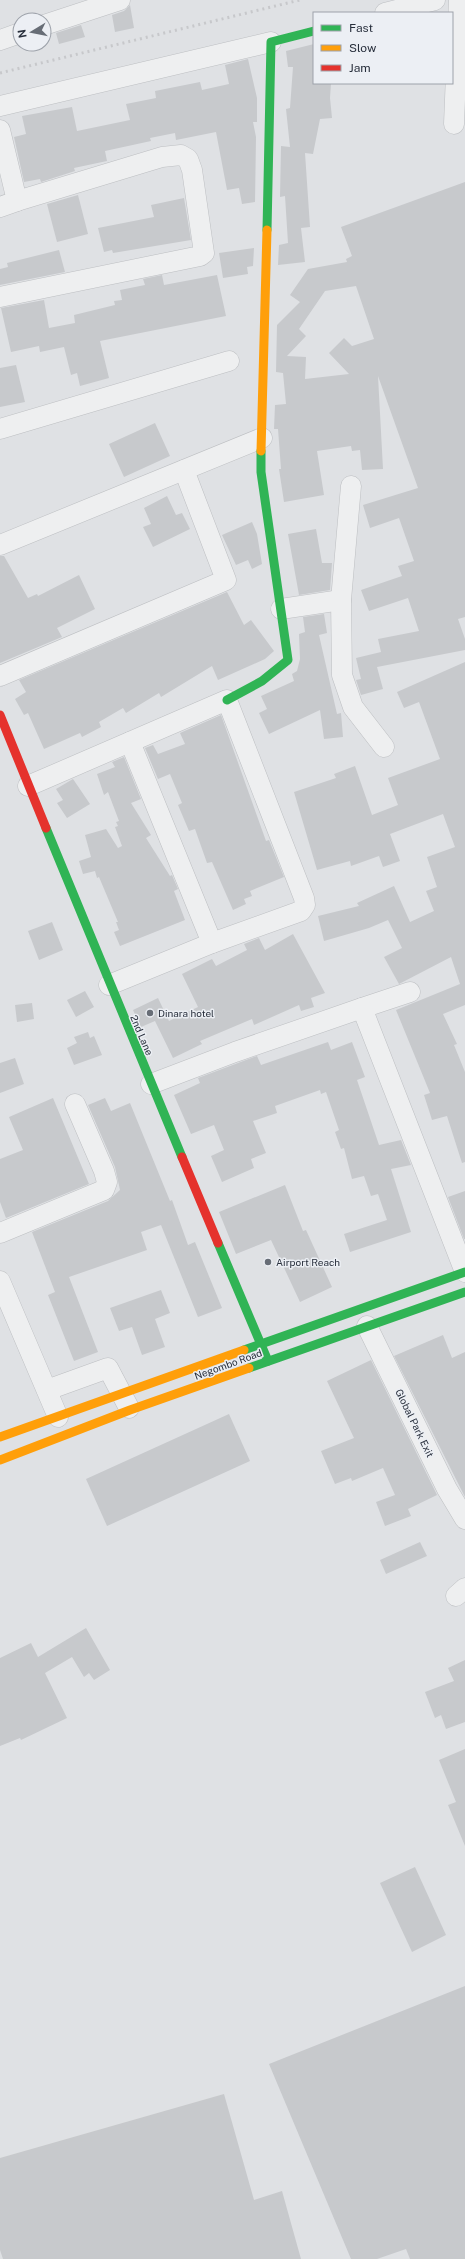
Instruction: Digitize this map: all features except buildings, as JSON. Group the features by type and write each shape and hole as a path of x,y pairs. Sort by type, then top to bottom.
{"main road":[{"path":"227,700 262,681 288,660 261,472 271,42 313,31"},
{"name":"2nd Lane","path":"0,715 109,985 268,1361"},
{"name":"Negombo Road","path":"0,1460 127,1402 261,1344 465,1272"},
{"name":"Negombo Road","path":"0,1437 58,1417 127,1402 268,1361 465,1292"}],"street":[{"path":"52,22 94,4 120,0"},
{"path":"389,12 435,0"},
{"path":"454,124 459,0"},
{"path":"0,40 12,36"},
{"path":"0,106 271,42"},
{"path":"0,130 9,204 162,157 181,155 188,159 192,170 204,253 200,256 0,297"},
{"path":"0,429 229,361"},
{"path":"0,545 42,526 262,438"},
{"path":"0,676 226,580 184,470"},
{"path":"351,486 341,600 342,675 353,707 384,747"},
{"path":"281,609 341,600"},
{"path":"28,786 227,700 304,898 304,905 301,911 212,943 109,985"},
{"path":"130,742 212,943"},
{"path":"151,1084 234,1052 410,992"},
{"path":"362,1008 465,1272"},
{"path":"0,1233 104,1190 107,1182 104,1172 75,1104"},
{"path":"0,1281 58,1417"},
{"name":"Global Park Exit","path":"367,1326 447,1489 465,1519"},
{"path":"47,1390 108,1368 127,1402"}],"railway":[{"path":"0,73 300,0"}],"traffic: fast":[{"path":"267,230 271,42 313,31"},
{"path":"227,700 262,681 288,660 261,472 261,451"},
{"path":"46,828 182,1157"},
{"path":"218,1243 268,1361"},
{"path":"244,1350 465,1272"},
{"path":"249,1368 465,1292"}],"traffic: slow":[{"path":"261,451 267,230"},
{"path":"0,1437 244,1350"},
{"path":"0,1460 130,1410 249,1368"}],"traffic: jam":[{"path":"0,715 46,828"},
{"path":"182,1157 218,1243"}],"place":[{"name":"Dinara hotel","path":"150,1013"},
{"name":"Airport Reach","path":"268,1262"}]}
